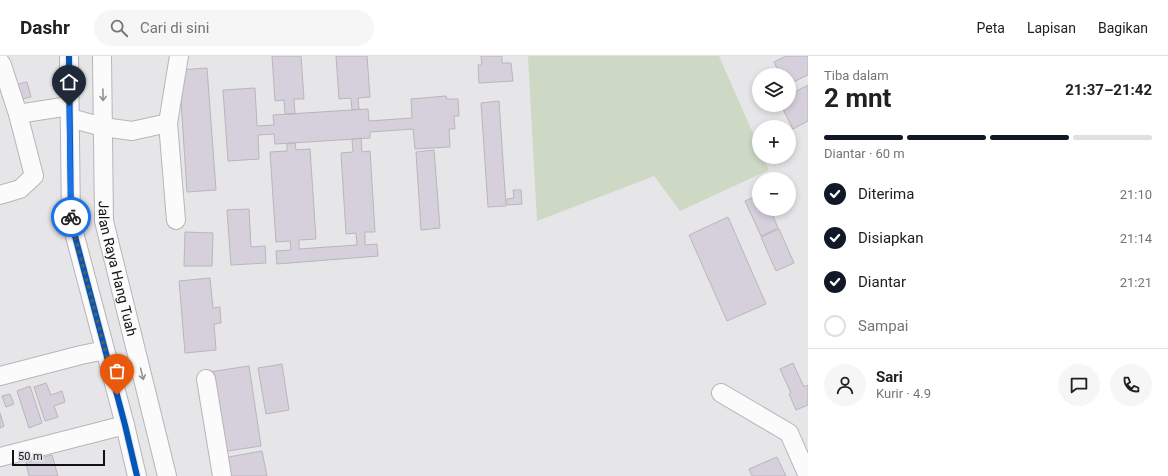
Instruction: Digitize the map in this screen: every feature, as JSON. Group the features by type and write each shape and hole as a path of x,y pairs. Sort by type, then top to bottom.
{"street":[{"path":"69,56 71,221 137,476"},
{"name":"Jalan Raya Hang Tuah","path":"102,56 104,221 167,476"},
{"path":"176,220 168,123 179,56"},
{"path":"0,62 18,114 34,176 20,189 0,195"},
{"path":"18,114 69,112 103,127 132,131 168,123"},
{"path":"0,376 105,350"},
{"path":"206,379 222,476"},
{"path":"721,393 789,433 808,476"},
{"path":"0,457 125,425"}],"green space":[{"path":"528,56 719,56 752,131 752,164 766,164 769,170 765,172 752,172 752,178 680,211 654,176 537,221"}],"building":[{"path":"272,56 301,56 304,99 294,99 295,114 285,114 284,100 275,101"},
{"path":"336,56 367,56 370,97 358,98 359,109 352,110 351,98 339,99"},
{"path":"481,56 502,56 502,63 511,63 513,81 479,83 478,65 482,65"},
{"path":"786,56 808,56 808,75 796,81 796,68 777,68 774,62"},
{"path":"207,68 216,190 187,192 179,70"},
{"path":"27,82 31,97 17,100 14,85"},
{"path":"808,85 808,121 796,127 796,120 788,120 784,112 796,112 796,91"},
{"path":"255,88 257,126 274,125 273,115 368,109 369,121 412,118 411,99 446,96 447,99 458,99 459,116 454,116 455,129 449,129 450,147 415,149 413,129 370,132 370,138 275,144 274,134 258,135 259,159 228,161 223,90"},
{"path":"499,101 506,206 488,207 481,103"},
{"path":"361,138 362,152 370,151 375,232 365,232 365,245 377,244 378,256 277,264 276,251 291,250 290,241 276,242 270,152 287,151 287,144 295,143 296,150 310,149 316,239 299,240 299,249 357,245 356,233 346,234 341,153 353,152 352,139"},
{"path":"434,150 440,228 421,230 416,152"},
{"path":"513,190 521,190 522,204 507,205 507,199 514,198"},
{"path":"752,198 752,216 773,216 778,228 761,236 745,201"},
{"path":"249,209 251,247 265,246 266,263 231,265 227,210"},
{"path":"728,217 766,304 727,321 689,235"},
{"path":"779,229 794,263 776,271 761,237"},
{"path":"185,232 213,233 212,266 184,266"},
{"path":"210,278 213,308 220,307 221,323 214,324 216,350 185,353 179,281"},
{"path":"793,363 804,387 807,385 808,386 808,405 796,410 789,394 791,393 780,369"},
{"path":"282,364 289,410 266,414 258,368"},
{"path":"249,366 261,446 221,452 209,372"},
{"path":"46,383 51,395 62,391 65,402 54,406 58,417 45,421 34,387"},
{"path":"30,386 42,423 29,428 17,391"},
{"path":"10,394 14,404 6,407 2,396"},
{"path":"0,413 4,426 0,428"},
{"path":"262,451 267,476 226,476 223,458"},
{"path":"52,455 58,476 29,476 26,462"},
{"path":"777,457 786,476 752,476 749,469"}],"cycle path":[{"path":"69,56 71,221 137,476"}],"way so far":[{"path":"71,217 117,395"}],"route":[{"path":"69,106 71,217"}]}
